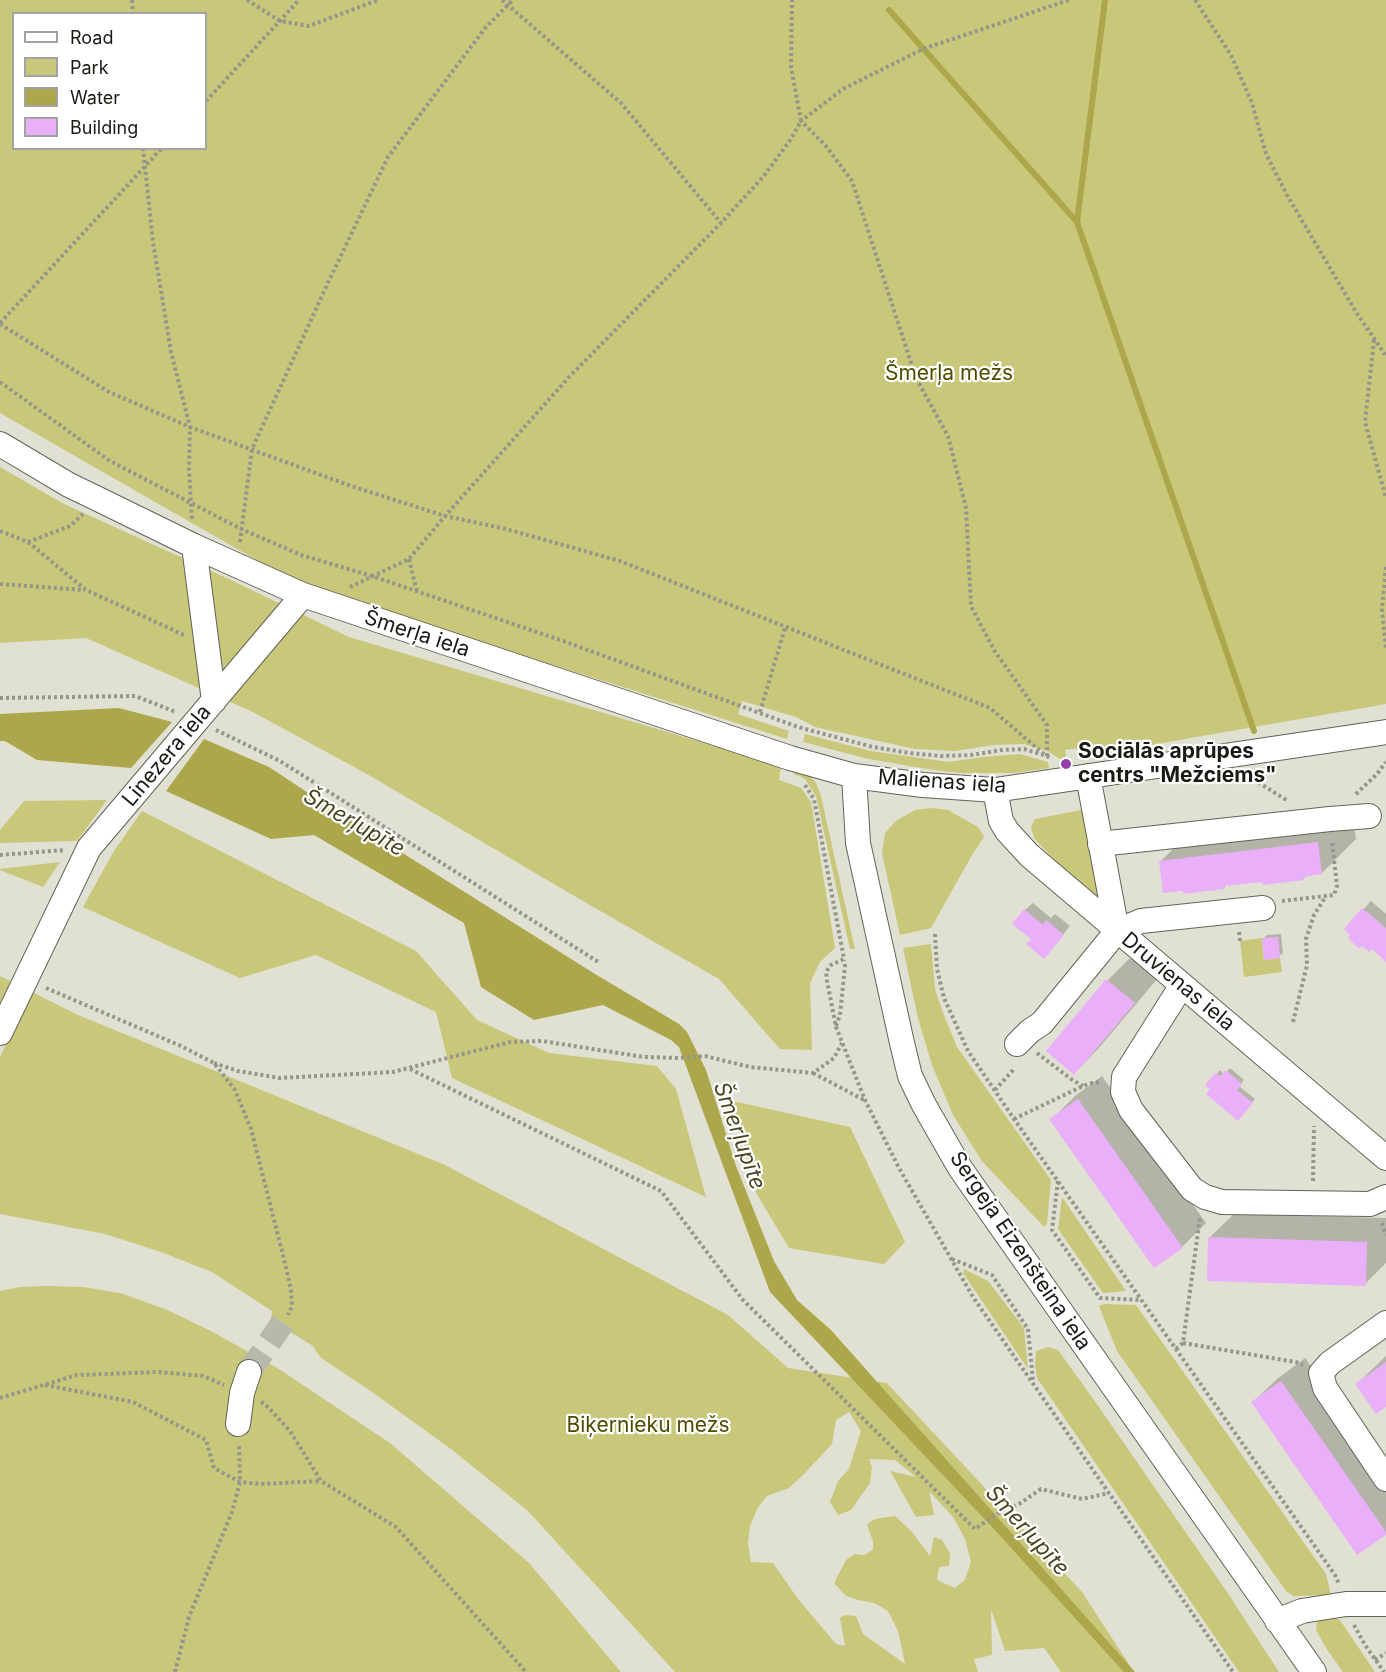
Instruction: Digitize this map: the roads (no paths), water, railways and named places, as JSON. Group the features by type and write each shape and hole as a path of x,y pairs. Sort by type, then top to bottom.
{"street":[{"name":"Šmerļa iela","path":"0,444 69,485 303,596 790,758 854,776"},
{"path":"194,546 214,701"},
{"name":"Linezera iela","path":"0,1033 89,848 303,596"},
{"name":"Malienas iela","path":"854,776 924,786 995,790 1386,732"},
{"name":"Sergeja Eizenšteina iela","path":"854,776 860,854 910,1076 924,1105 960,1168 1314,1672"},
{"path":"1088,776 1117,931"},
{"name":"Druvienas iela","path":"995,790 1001,820 1020,845 1117,931 1386,1158"},
{"path":"1100,844 1369,816"},
{"path":"1024,1046 1030,1031 1042,1023 1117,931 1141,921 1263,908"},
{"path":"1182,985 1124,1077 1123,1092 1131,1110 1192,1189 1205,1197 1222,1202 1370,1204 1386,1197"},
{"path":"1386,1323 1330,1363 1321,1373 1325,1388 1386,1479"},
{"path":"238,1424 242,1393 249,1372"},
{"path":"1277,1621 1302,1611 1346,1604 1386,1604"}],"water":[{"path":"119,708 172,722 131,768 37,760 5,741 0,741 0,714"},
{"name":"Šmerļupīte","path":"204,739 269,767 595,974 679,1024 687,1032 706,1070 736,1166 774,1261 797,1300 831,1330 1135,1672 1124,1672 994,1529 770,1292 679,1047 671,1040 603,1005 534,1020 481,987 464,923 314,835 271,839 166,791"}],"waterway":[{"path":"1105,0 1077,222 1254,731"},
{"path":"889,10 1077,222"}],"tunnel":[{"path":"249,1372 288,1315"}],"place":[{"name":"Sociālās aprūpes centrs \"Mežciems\"","path":"1066,764"}],"park label":[{"name":"Šmerļa mežs","path":"949,374"},
{"name":"Biķernieku mežs","path":"648,1426"}]}
